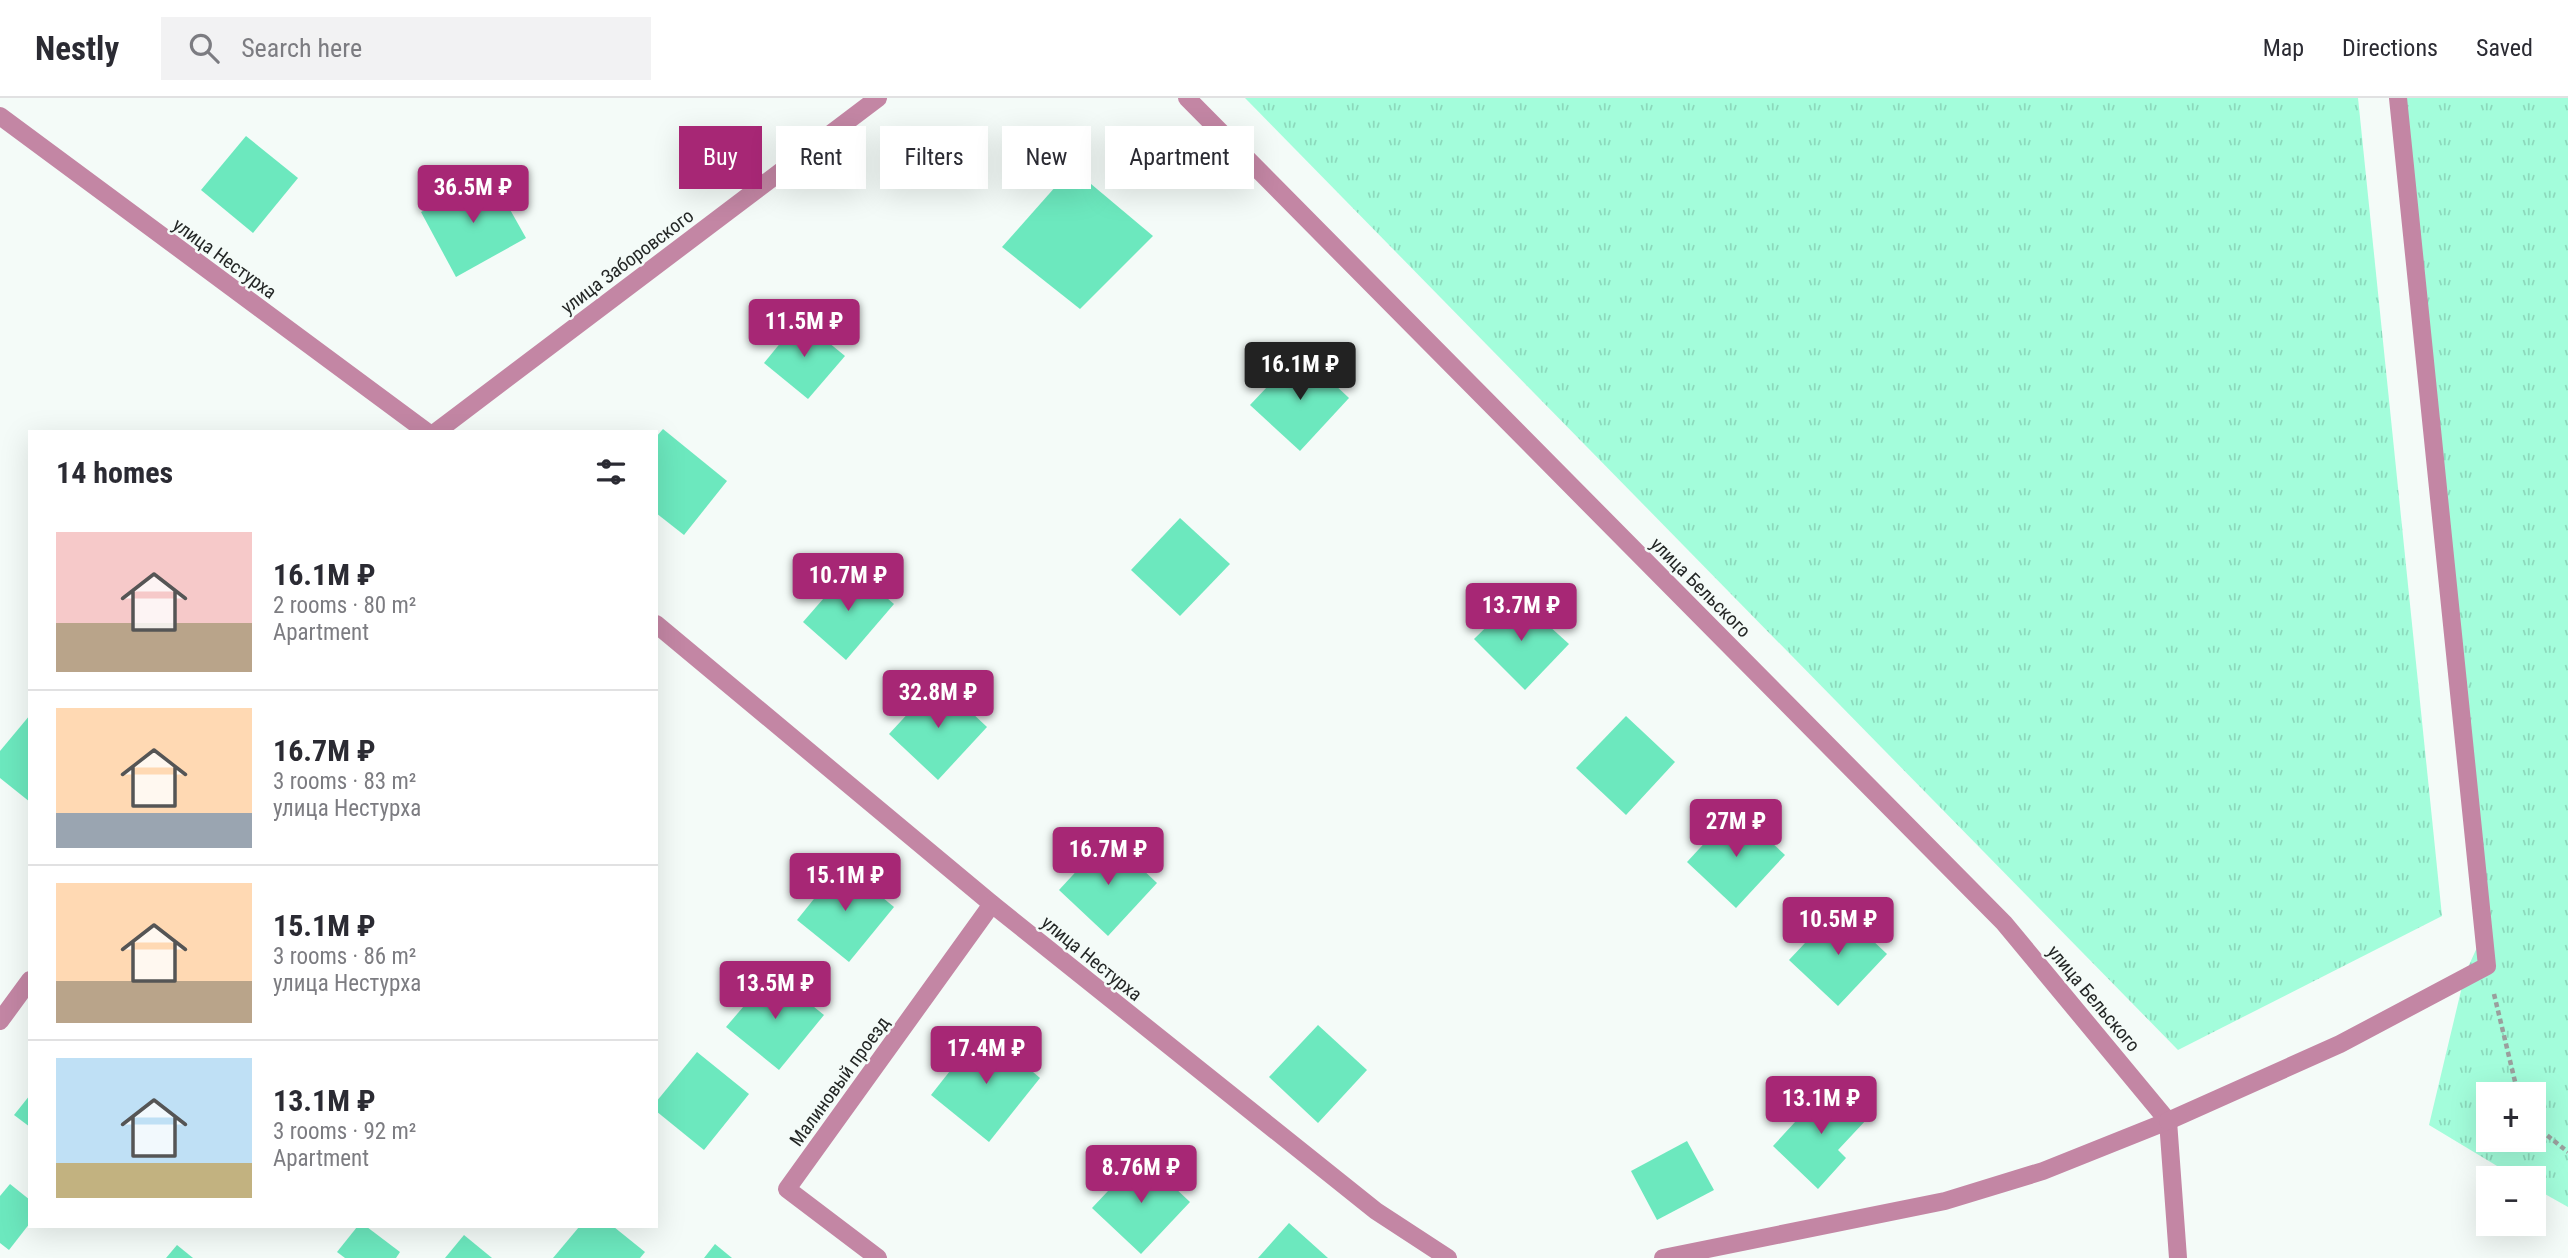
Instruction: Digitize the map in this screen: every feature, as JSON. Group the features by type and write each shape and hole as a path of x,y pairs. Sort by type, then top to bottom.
{"street":[{"name":"улица Заборовского","path":"439,430 878,98"},
{"name":"улица Бельского","path":"1186,98 2004,923 2168,1121"},
{"path":"1663,1258 1945,1201 2043,1171 2168,1121 2340,1044 2487,966 2399,98"},
{"name":"улица Нестурха","path":"0,116 423,430"},
{"name":"улица Нестурха","path":"658,626 992,904 1376,1212 1448,1258"},
{"name":"Малиновый проезд","path":"878,1258 787,1189 992,904"},
{"path":"0,1021 28,984"},
{"path":"2168,1121 2178,1258"}],"path":[{"path":"2487,966 2515,1082"},
{"path":"2546,1135 2568,1152"}],"green space":[{"path":"1245,98 2358,98 2442,916 2178,1050"},
{"path":"2392,98 2568,98 2568,1207 2546,1195 2546,1166 2497,1166 2429,1125 2465,974 2484,932"}],"building":[{"path":"246,136 298,178 253,233 201,190"},
{"path":"490,174 526,238 456,277 421,212"},
{"path":"1091,184 1153,236 1080,309 1002,247 1053,189 1091,189"},
{"path":"800,319 845,356 808,399 764,363"},
{"path":"1300,352 1349,398 1300,451 1250,405"},
{"path":"663,429 727,481 684,535 658,515 658,435"},
{"path":"1180,518 1230,564 1180,616 1131,570"},
{"path":"851,567 894,604 846,660 803,622"},
{"path":"1517,597 1569,644 1525,690 1474,639"},
{"path":"938,681 987,727 938,780 889,734"},
{"path":"1626,716 1675,762 1626,815 1576,768"},
{"path":"28,717 28,800 0,778 0,751"},
{"path":"1736,809 1785,855 1736,908 1687,862"},
{"path":"1108,837 1157,883 1108,936 1059,890"},
{"path":"842,864 894,907 849,962 797,920"},
{"path":"1838,908 1887,954 1838,1006 1789,960"},
{"path":"772,973 824,1015 779,1070 726,1027"},
{"path":"1318,1025 1367,1070 1318,1123 1269,1077"},
{"path":"983,1029 1040,1078 989,1142 931,1095"},
{"path":"697,1052 749,1094 704,1150 658,1113 658,1100"},
{"path":"1830,1084 1867,1119 1838,1150 1846,1158 1818,1189 1773,1146"},
{"path":"28,1098 28,1126 14,1115"},
{"path":"1687,1141 1714,1190 1657,1220 1631,1171"},
{"path":"1141,1156 1190,1202 1141,1254 1092,1208"},
{"path":"10,1184 28,1198 28,1226 9,1250 0,1243 0,1196"},
{"path":"1289,1223 1328,1258 1258,1258"},
{"path":"356,1228 368,1228 400,1252 396,1258 345,1258 337,1252"},
{"path":"578,1228 615,1228 645,1252 640,1258 553,1258"},
{"path":"464,1235 492,1258 445,1258"},
{"path":"715,1244 732,1258 704,1258"},
{"path":"177,1245 193,1258 166,1258"}]}
